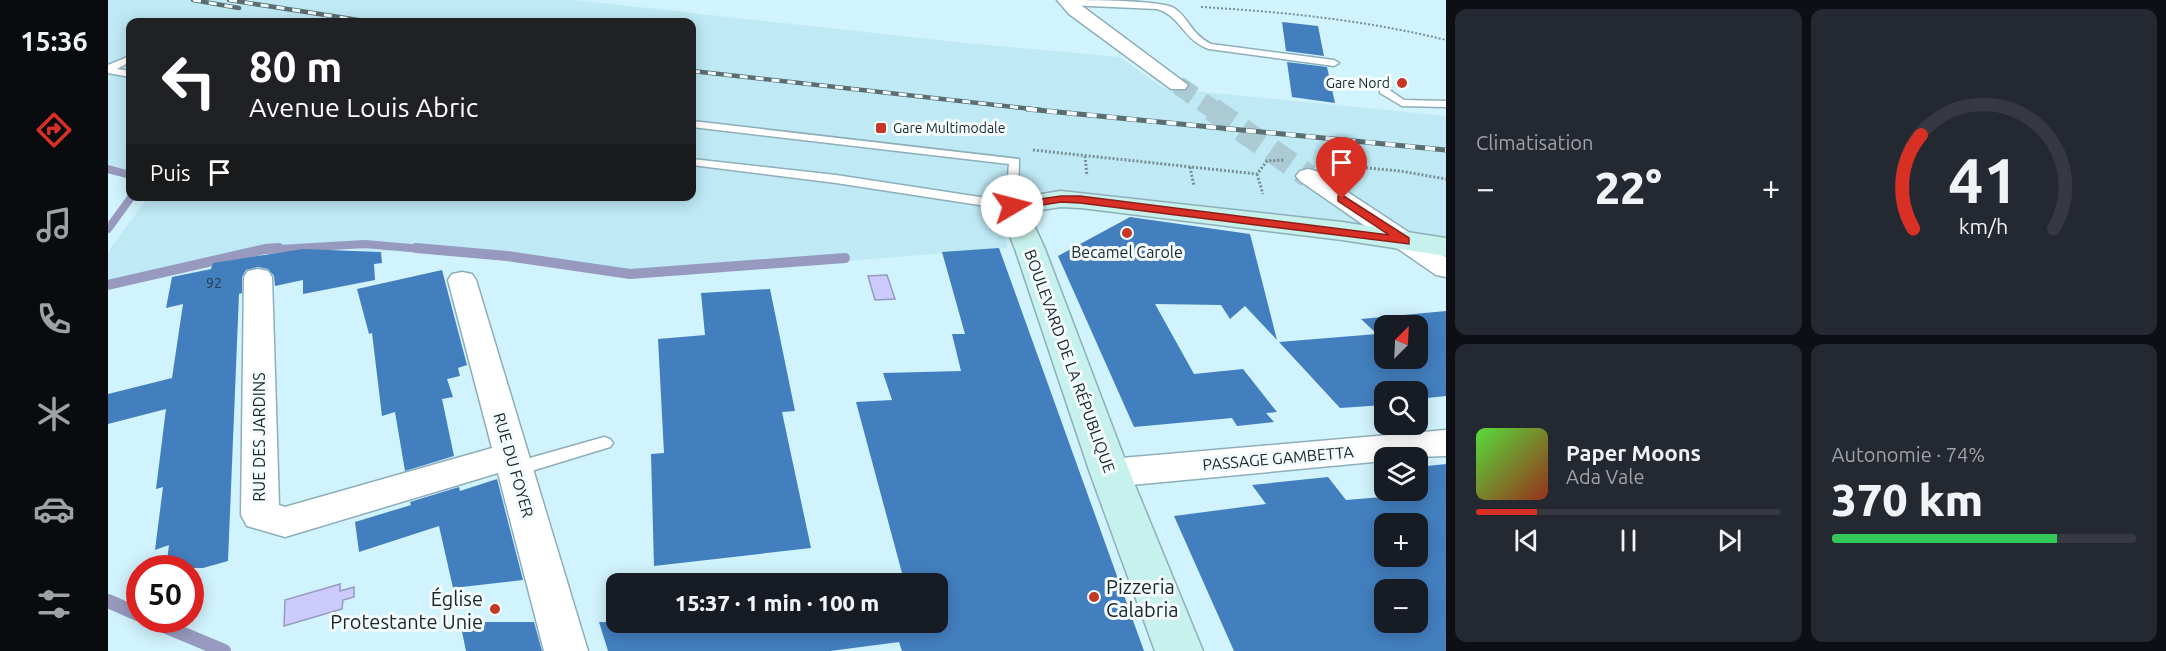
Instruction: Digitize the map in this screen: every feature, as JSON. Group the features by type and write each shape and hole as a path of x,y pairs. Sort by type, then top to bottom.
{"main road":[{"path":"1012,206 1061,199 1080,200 1446,247"},
{"name":"BOULEVARD DE LA RÉPUBLIQUE","path":"1012,206 1030,249 1110,473 1179,651"}],"street":[{"path":"1066,1 1075,10 1178,85"},
{"path":"1298,168 1446,269"},
{"name":"RUE DES JARDINS","path":"258,277 260,515 285,522 513,462"},
{"name":"RUE DU FOYER","path":"462,280 566,651"},
{"name":"PASSAGE GAMBETTA","path":"1110,473 1446,443"}],"lane":[{"path":"1066,1 1158,6 1171,10 1195,39 1209,46 1334,63"},
{"path":"108,69 126,61"},
{"path":"108,69 126,73"},
{"path":"1384,92 1402,103 1446,104"},
{"path":"696,124 1015,161 1012,206 847,180 696,162"},
{"path":"513,462 604,443"}],"path":[{"path":"1158,6 1256,10 1399,27 1446,40"},
{"path":"1015,161 1032,150 1257,174 1261,162 1266,159 1298,168"},
{"path":"1344,166 1446,179"},
{"path":"1190,167 1192,180"}],"shaded area":[{"path":"108,0 574,0 965,43 1120,57 1163,88 1446,116 1446,241 1038,190 997,215 1008,248 635,278 493,256 344,249 303,250 252,256 108,285 108,252 145,201 696,201 696,18 126,18 126,177 108,172"}],"water":[{"path":"887,275 895,299 875,300 868,276"},
{"path":"340,584 340,591 354,587 354,597 343,600 342,609 284,626 285,600"}],"building":[{"path":"1282,22 1318,26 1324,56 1286,51"},
{"path":"1287,62 1327,67 1335,103 1292,97"},
{"path":"1130,217 1250,234 1277,340 1245,306 1230,319 1221,305 1155,304 1194,374 1243,369 1277,412 1266,413 1274,422 1237,426 1232,418 1134,427 1058,256"},
{"path":"999,248 1144,651 902,651 899,642 830,651 608,651 599,622 606,622 606,633 948,633 948,573 902,573 856,402 892,400 883,373 961,371 952,334 965,334 942,252"},
{"path":"303,249 381,252 382,263 374,264 375,280 303,294 303,280 275,286 274,276 268,269 258,267 246,270 242,277 242,293 239,294 228,561 204,568 204,555 168,555 169,545 155,550 163,487 156,489 166,409 108,424 108,394 172,378 183,304 166,308 172,277 211,269 213,263"},
{"path":"442,270 467,365 458,368 460,376 447,379 453,397 442,399 454,456 405,471 395,412 382,416 372,333 369,334 357,289"},
{"path":"770,289 795,411 782,412 811,548 654,566 651,454 664,453 658,339 705,335 701,293"},
{"path":"1446,311 1446,396 1428,398 1428,381 1374,381 1374,406 1340,408 1279,342 1374,334 1374,369 1428,369 1428,315 1404,315"},
{"path":"1374,318 1374,331 1361,319"},
{"path":"1446,464 1446,651 1234,651 1174,516 1266,504 1252,485 1328,477 1346,500 1374,498 1374,501 1428,501 1428,466"},
{"path":"497,479 523,580 453,588 439,526 359,552 355,522 459,487 460,491"},
{"path":"460,622 534,622 542,651 466,651"}],"waterway":[{"path":"108,169 126,174"},
{"path":"108,229 128,201"},
{"path":"262,250 365,244 434,250"},
{"path":"108,285 265,249 279,248"},
{"path":"416,248 507,256 630,274 845,258"},
{"path":"108,601 126,609"},
{"path":"181,633 224,651"}],"tunnel":[{"path":"1178,85 1214,110"},
{"path":"1212,109 1308,176"}],"railway":[{"path":"193,0 239,8"},
{"path":"229,0 345,18"},
{"path":"696,71 1041,110"},
{"path":"1027,109 1446,150"}],"place":[{"name":"Gare Nord","path":"1402,83"},
{"name":"Gare Multimodale","path":"881,128"},
{"name":"Becamel Carole","path":"1127,233"},
{"name":"Pizzeria Calabria","path":"1094,597"},
{"name":"Église Protestante Unie","path":"495,609"}],"route":[{"path":"1012,206 1061,199 1080,200 1152,207 1405,241 1342,199"}]}
